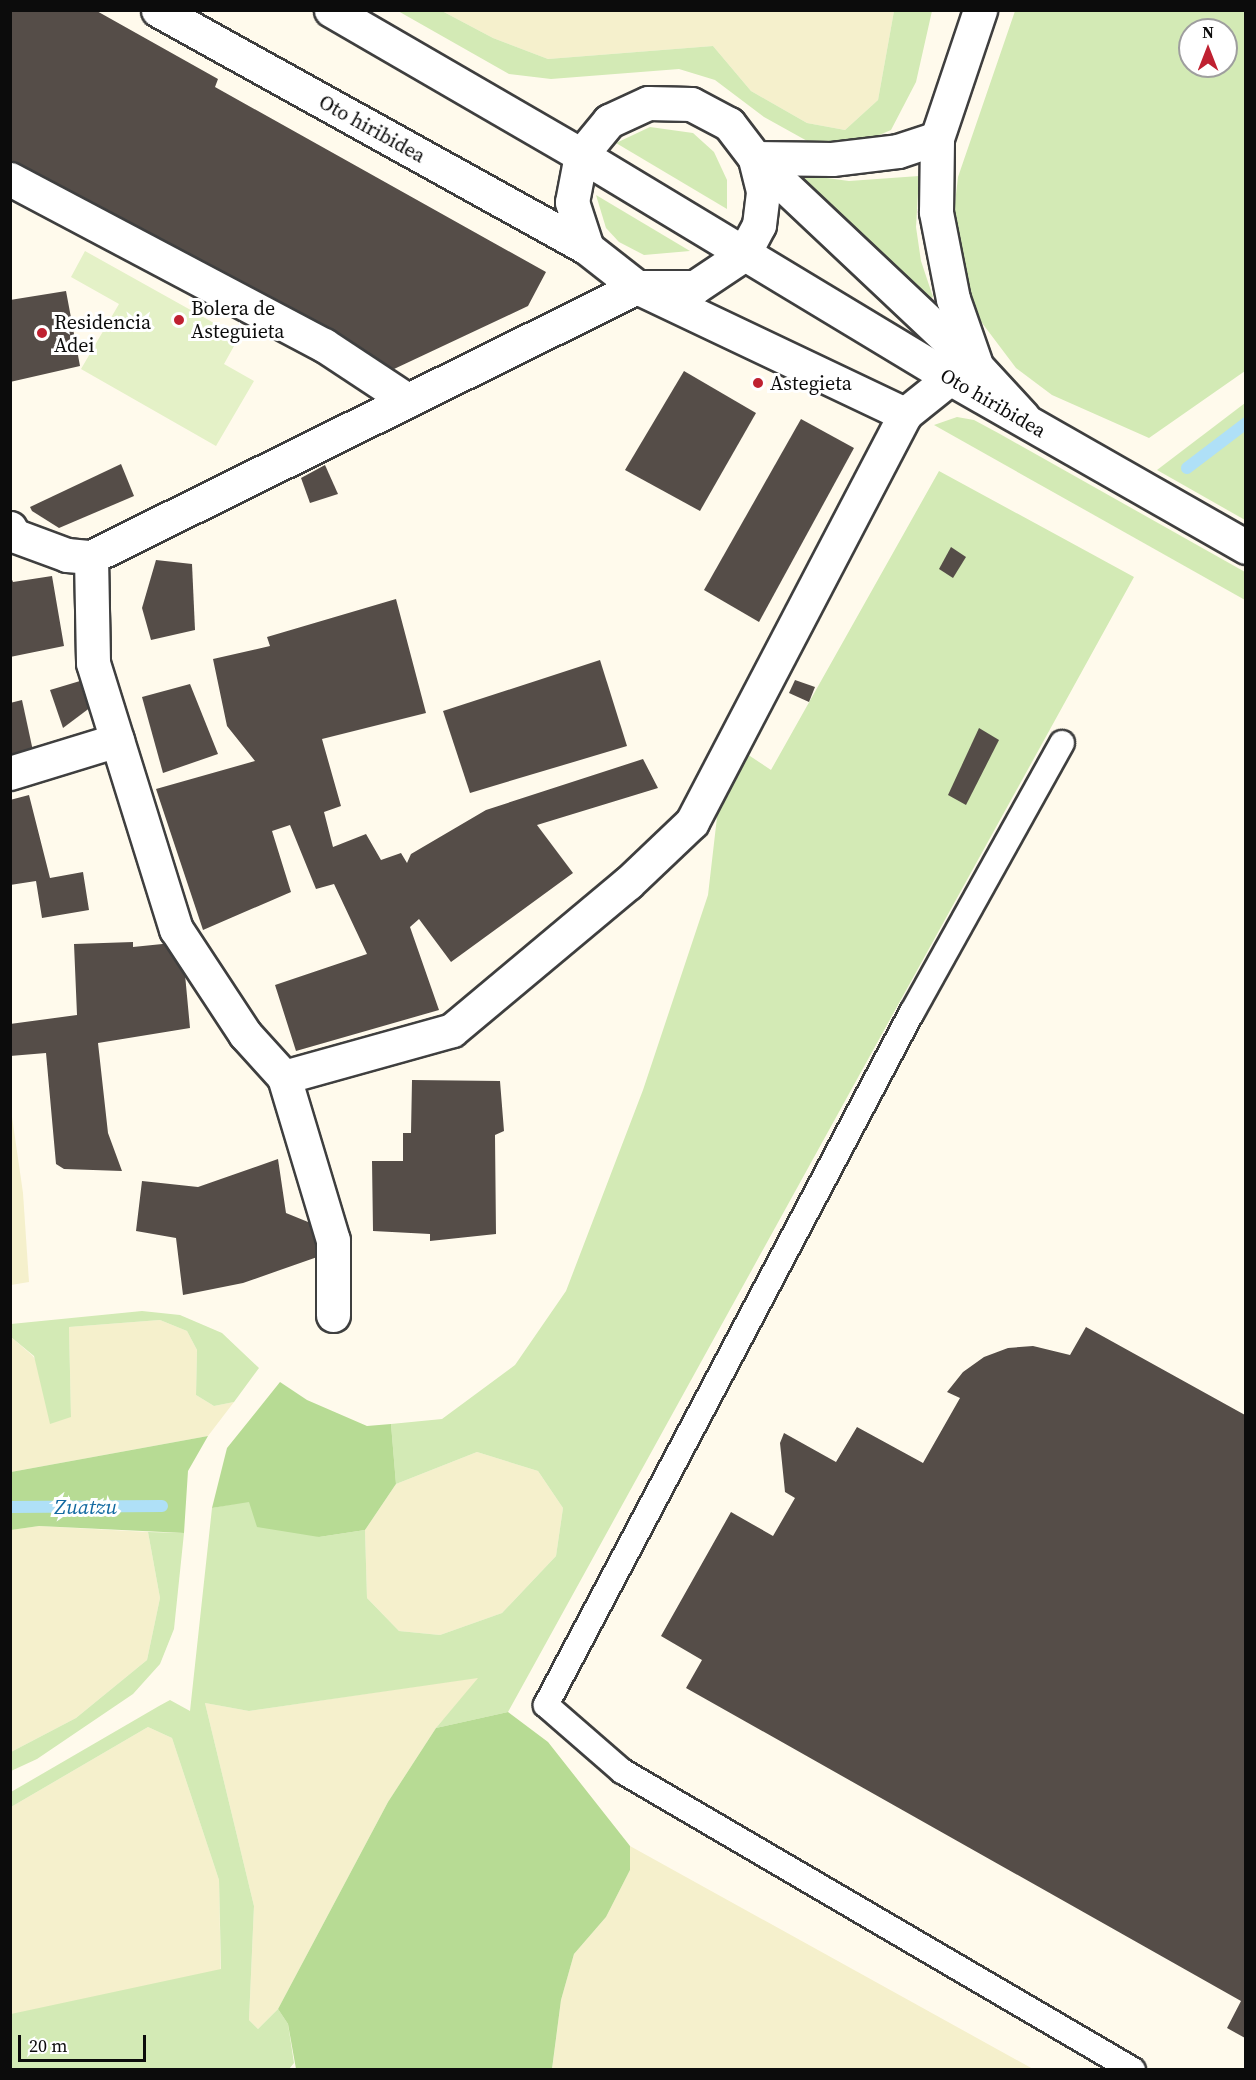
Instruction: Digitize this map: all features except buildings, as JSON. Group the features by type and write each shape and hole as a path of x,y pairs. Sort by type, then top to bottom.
{"street":[{"name":"Oto hiribidea","path":"158,10 587,248 637,286 905,414"},
{"name":"Oto hiribidea","path":"331,10 582,155 743,255 963,372 1032,426 1245,547"},
{"path":"963,372 953,299 936,212 937,138 981,10"},
{"path":"587,248 572,202 582,155 609,121 648,104 691,104 729,124 755,158 963,372"},
{"path":"755,158 832,159 898,151 937,138"},
{"path":"10,528 13,535 67,555 91,556 637,286 695,287 743,255 759,225 763,191 755,158"},
{"path":"10,179 324,345 407,400"},
{"path":"284,1077 452,1030 628,883 692,822 905,414 963,372"},
{"path":"91,556 93,663 176,929 244,1034 284,1077 333,1240 333,1315"},
{"path":"10,773 117,740"}],"lane":[{"path":"1062,743 912,1012 546,1705 621,1771 1133,2070"}],"shaded area":[{"path":"442,11 894,11 878,100 845,130 807,123 751,91 713,46 548,59 493,38"},
{"path":"10,1103 23,1193 29,1282 11,1285"},
{"path":"160,1320 187,1331 197,1350 196,1395 214,1406 234,1402 208,1436 11,1472 11,1337 33,1356 71,1416 69,1327"},
{"path":"477,1452 538,1471 563,1508 556,1556 502,1613 440,1635 399,1631 367,1598 365,1530 396,1484"},
{"path":"39,1526 148,1532 160,1598 147,1660 76,1718 11,1752 10,1530"},
{"path":"480,1677 436,1728 388,1802 278,2009 258,2029 249,2020 254,1906 205,1703 249,1711"},
{"path":"148,1727 172,1738 219,1880 221,1987 11,2063 11,1807"},
{"path":"630,1846 1033,2069 552,2070 561,2000 574,1954 606,1917 630,1870"}],"green space":[{"path":"398,11 442,11 493,38 548,59 713,46 751,91 807,123 845,130 878,100 894,11 932,11 916,82 891,130 851,147 809,142 764,117 715,80 679,69 551,79 509,74"},
{"path":"1015,11 1245,11 1245,371 1149,438 1052,395 1016,368 973,311 951,238 958,177"},
{"path":"650,127 693,133 714,152 727,180 727,209 616,143"},
{"path":"795,169 812,176 849,181 919,176 916,227 921,261 933,297 928,300 793,175"},
{"path":"596,195 690,251 644,255 619,242 606,228"},
{"path":"85,251 239,337 224,364 254,381 216,446 81,369 119,304 71,277"},
{"path":"1245,403 1245,520 1157,470"},
{"path":"957,417 974,420 1245,572 1245,600 934,425"},
{"path":"939,471 1134,577 508,1712 436,1728 478,1678 249,1711 205,1703 254,1906 249,2020 258,2029 278,2009 288,2024 294,2063 289,2069 11,2069 11,2014 221,1969 219,1880 172,1738 148,1727 11,1807 11,1792 170,1700 190,1711 212,1508 249,1501 319,1537 365,1530 367,1598 399,1631 440,1635 502,1613 556,1556 563,1508 538,1471 477,1452 396,1484 391,1424 442,1419 515,1365 566,1291 643,1090 708,895 719,800 747,754 771,770"},
{"path":"142,1311 180,1315 222,1333 259,1368 234,1402 214,1406 196,1395 197,1350 187,1331 160,1320 69,1327 71,1417 50,1424 34,1356 11,1337 11,1324"},
{"path":"280,1382 307,1400 367,1426 391,1424 396,1484 365,1530 319,1537 257,1527 249,1502 212,1508 227,1448"},
{"path":"208,1436 188,1471 184,1533 39,1526 11,1530 11,1472"},
{"path":"148,1532 184,1533 174,1629 160,1664 133,1694 37,1759 11,1771 11,1752 76,1718 147,1660 160,1598"},
{"path":"508,1712 548,1742 630,1846 630,1870 606,1917 574,1954 561,2000 552,2069 296,2069 288,2024 278,2009 388,1802 436,1728"}],"waterway":[{"name":"Zuatzu","path":"1187,468 1246,423"},
{"name":"Zuatzu","path":"10,1507 162,1506"}],"place":[{"name":"Bolera de Asteguieta","path":"179,320"},
{"name":"Residencia Adei","path":"42,333"},
{"name":"Astegieta","path":"758,383"}]}
